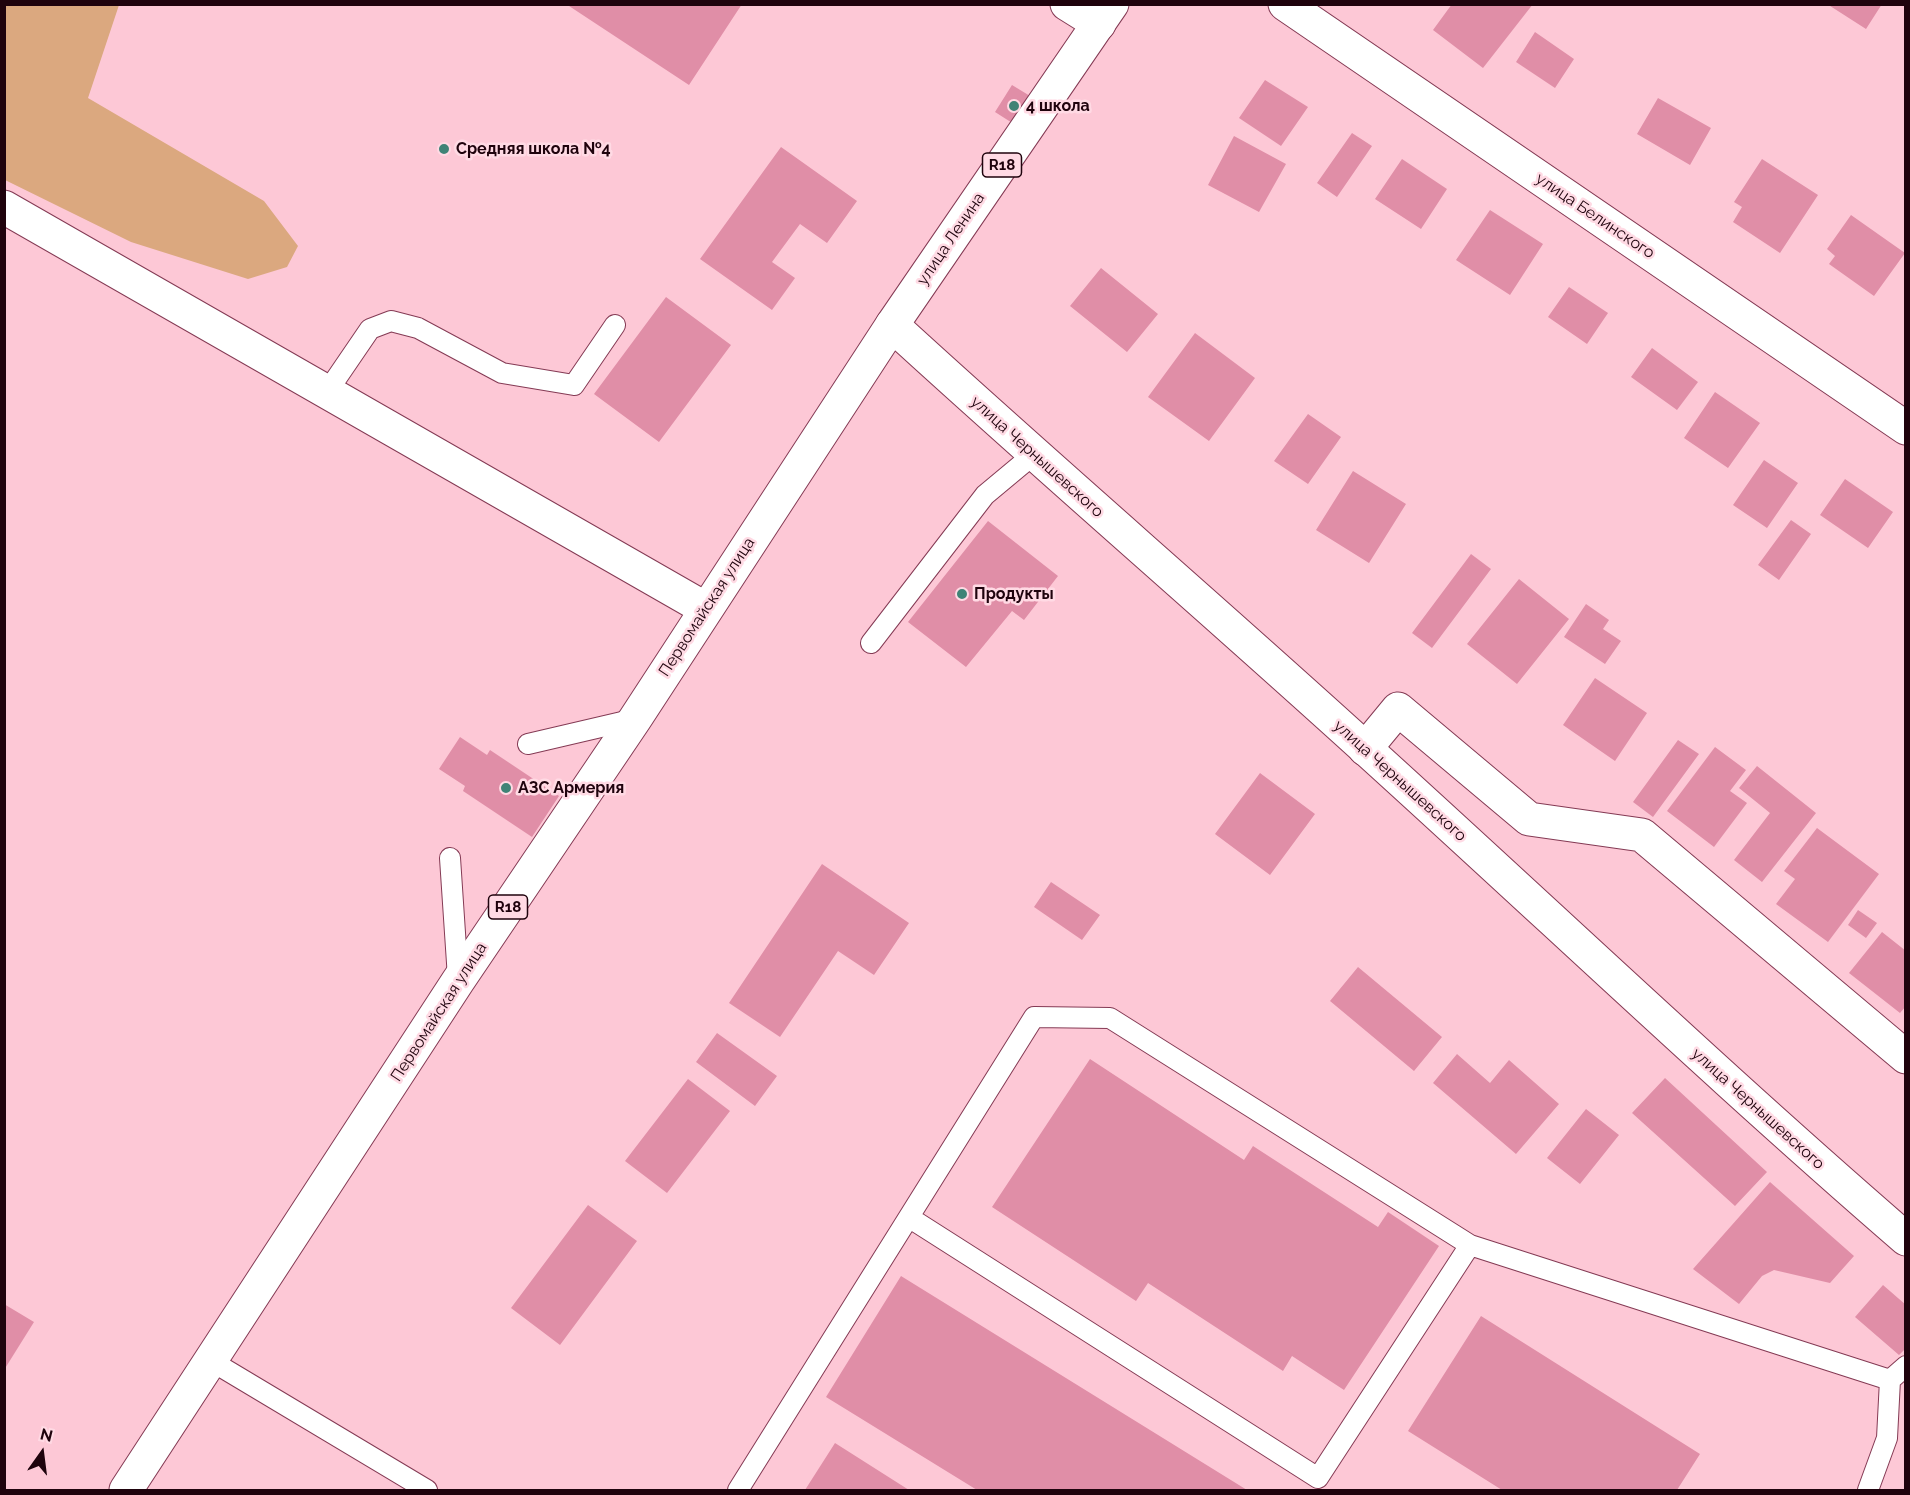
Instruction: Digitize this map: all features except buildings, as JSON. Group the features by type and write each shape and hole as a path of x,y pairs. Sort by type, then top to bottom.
{"main road":[{"path":"1067,4 1106,14"},
{"name":"улица Белинского","path":"1285,4 1905,428"},
{"name":"улица Ленина","path":"892,325 1106,14"},
{"path":"4,207 706,609"},
{"name":"улица Чернышевского","path":"892,325 1033,454 1365,749 1781,1131 1905,1239"},
{"name":"Первомайская улица","path":"126,1491 213,1362 458,981 635,718 892,325"},
{"path":"1365,749 1398,709 1529,819 1642,835 1905,1057"}],"lane":[{"path":"327,392 370,329 391,321 418,328 502,373 574,385 615,325"},
{"path":"871,643 985,495 1033,454"},
{"path":"528,744 635,718"},
{"path":"450,858 458,981"},
{"path":"738,1491 1034,1017 1110,1018 1470,1245 1890,1380"},
{"path":"910,1218 1318,1478 1470,1245"},
{"path":"213,1362 427,1491"},
{"path":"1868,1491 1887,1438 1890,1380 1905,1366"}],"shaded area":[{"path":"4,5 119,5 88,98 264,201 298,246 287,267 248,279 131,242 5,180"}],"place":[{"name":"4 школа","path":"1014,106"},
{"name":"Средняя школа №4","path":"444,149"},
{"name":"Продукты","path":"962,594"},
{"name":"АЗС Армерия","path":"506,788"}]}
